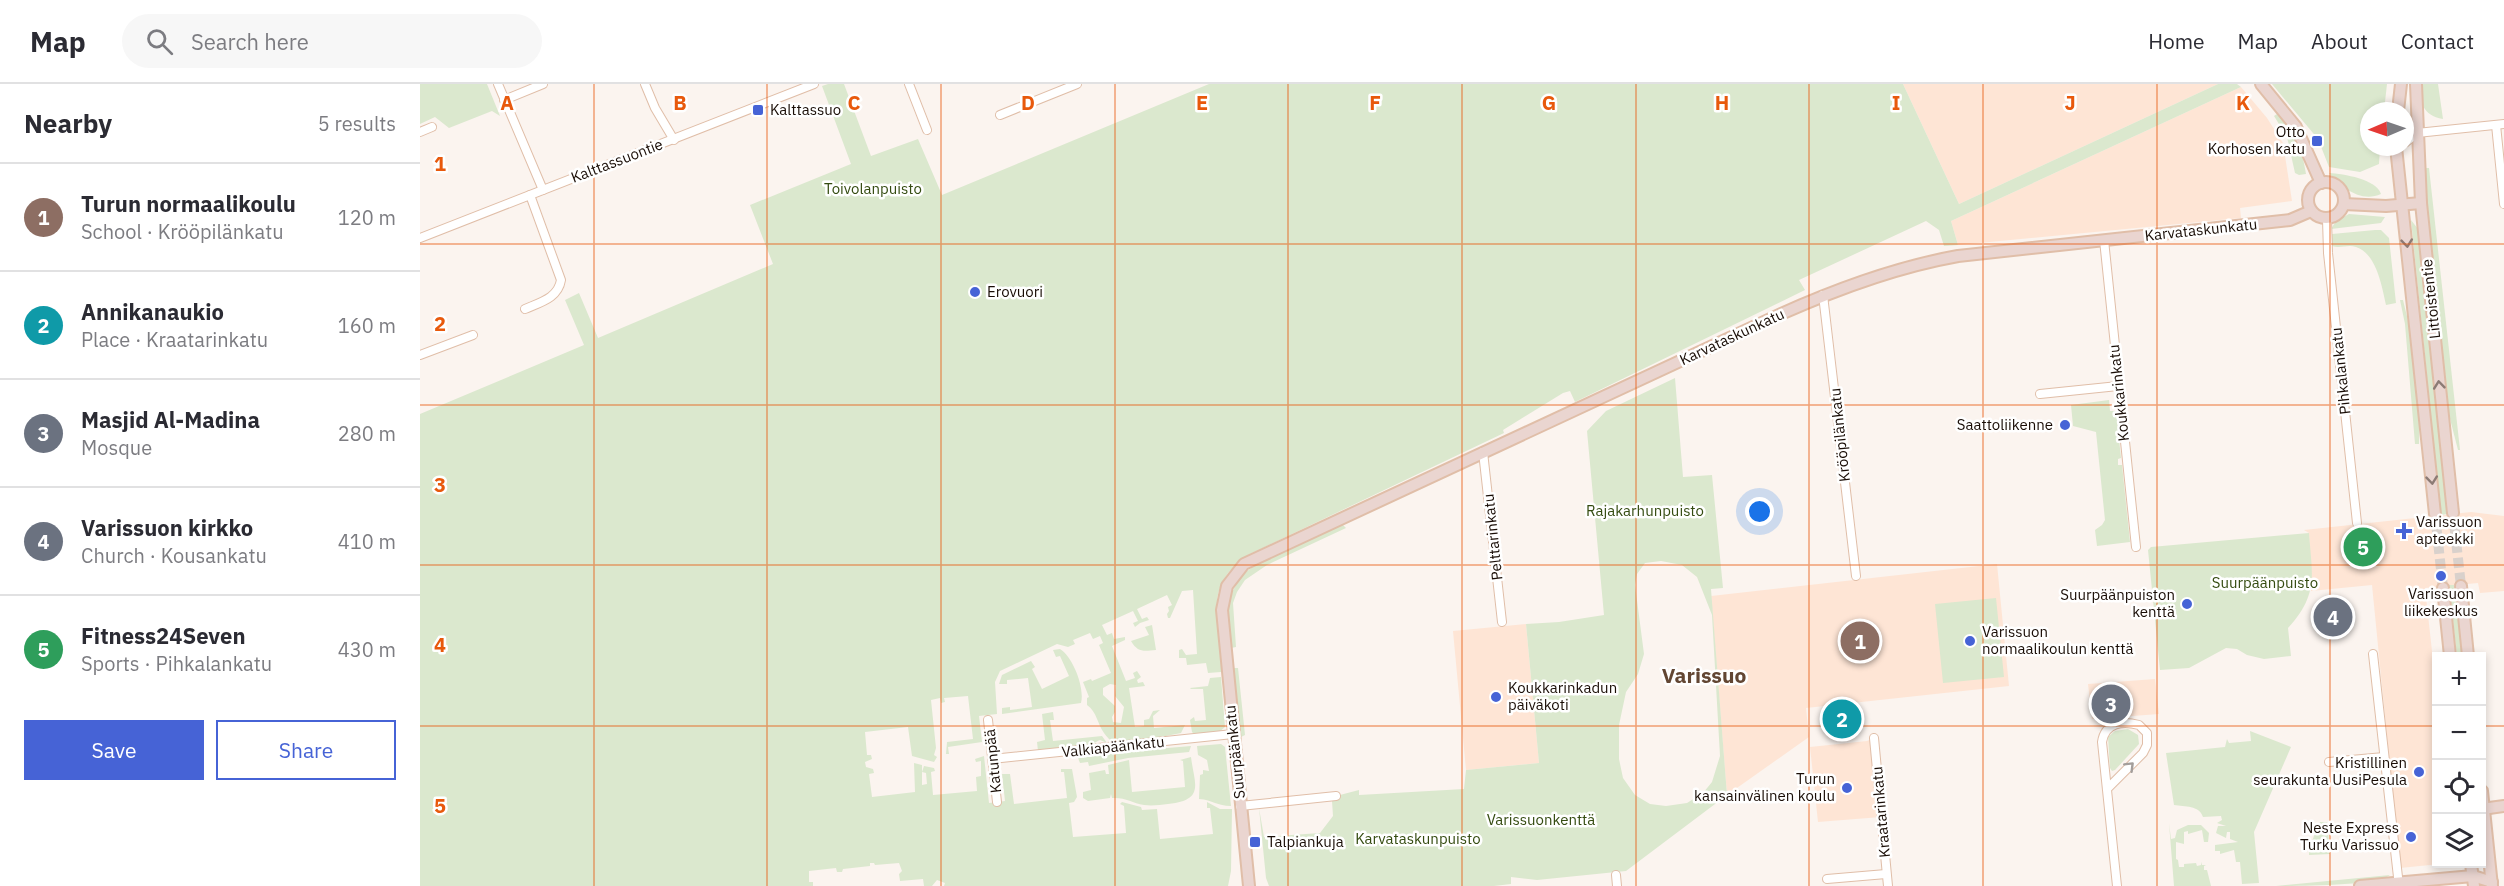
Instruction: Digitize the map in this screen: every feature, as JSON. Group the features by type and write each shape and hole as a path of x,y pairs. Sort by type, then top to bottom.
{"street":[{"path":"498,84 543,190"},
{"path":"504,100 543,84"},
{"path":"645,84 655,108 674,140"},
{"name":"Kalttassuontie","path":"420,238 814,84"},
{"path":"909,84 927,130"},
{"path":"1000,116 1077,84"},
{"path":"2261,84 2296,127 2321,183"},
{"path":"2400,102 2401,84"},
{"name":"Littoistentie","path":"2416,84 2421,203 2453,513"},
{"path":"2414,136 2417,133 2500,125 2504,204"},
{"path":"420,132 432,127"},
{"path":"2414,130 2417,133"},
{"name":"Littoistentie","path":"2399,156 2436,514"},
{"path":"2321,183 2331,183 2340,189 2344,204 2338,214 2327,219 2318,217 2308,206 2309,194 2311,189 2321,183"},
{"path":"525,309 554,296 560,289 561,279 530,195"},
{"path":"2344,204 2421,203"},
{"name":"Karvataskunkatu","path":"1222,617 1222,603 1227,586 1244,564 1823,295 1878,275 1929,261 1983,252 2290,220 2311,211"},
{"name":"Pihkalankatu","path":"2327,219 2328,253 2357,523"},
{"name":"Koukkarinkatu","path":"2104,240 2136,547"},
{"name":"Krööpilänkatu","path":"1823,295 1856,576"},
{"path":"420,355 473,335"},
{"path":"2040,394 2118,386"},
{"name":"Pelttarinkatu","path":"1484,452 1502,622"},
{"path":"2461,586 2468,652"},
{"path":"2443,588 2449,652"},
{"name":"Suurpäänkatu","path":"1222,617 1249,886"},
{"path":"2373,654 2399,884"},
{"name":"Katunpää","path":"988,720 997,802"},
{"path":"2107,789 2145,749 2147,733 2139,725 2110,726 2104,733 2102,742 2117,886"},
{"name":"Valkiapäänkatu","path":"992,759 1233,734"},
{"name":"Kraatarinkatu","path":"1874,738 1888,886"},
{"path":"2329,762 2384,756"},
{"path":"1240,806 1336,796"},
{"path":"2486,808 2504,806"},
{"path":"2360,886 2473,881 2489,885 2482,814"},
{"path":"1827,879 1886,874"},
{"path":"1616,875 1617,886"}],"shaded area":[{"path":"1903,84 2218,84 1959,204"},
{"path":"2241,87 2267,118 2283,143 2292,201 2240,208 2241,218 1958,245 1951,221"},
{"path":"2471,512 2504,516 2504,591 2480,593 2478,583 2425,588 2432,652 2432,865 2400,868 2372,585 2311,591 2309,533 2304,530"},
{"path":"1997,564 2009,686 1806,708 1809,737 1727,795 1711,596"},
{"name":"Koukkarinkadun päiväkoti","path":"1526,624 1539,763 1466,770 1453,631"},
{"path":"2155,679 2159,714 2092,719 2088,684"},
{"name":"Turun kansainvälinen koulu","path":"1874,738 1881,817 1818,822 1810,747 1867,741"}],"green space":[{"path":"420,84 487,84 500,116 492,111 449,128 435,117 420,124"},
{"name":"Toivolanpuisto","path":"844,84 871,156 918,139 942,195 1209,84 1903,84 1959,204 2218,84 2237,84 2241,87 1951,221 1958,245 1944,246 1939,230 1926,221 1799,280 1805,290 1575,402 1570,391 1563,393 1503,430 1504,433 1250,554 1233,567 1223,581 1218,594 1221,672 1208,673 1206,663 1187,665 1186,658 1179,658 1179,650 1182,649 1186,655 1197,654 1193,590 1182,591 1170,618 1167,614 1168,607 1172,605 1167,595 1137,609 1142,619 1147,617 1149,620 1135,627 1133,623 1138,621 1133,611 1102,625 1107,635 1112,633 1114,639 1125,637 1125,640 1112,646 1126,681 1135,678 1133,673 1137,671 1141,677 1137,680 1138,683 1143,682 1145,686 1129,688 1135,727 1144,726 1144,720 1149,719 1153,711 1160,710 1153,716 1154,728 1185,725 1181,733 1123,743 1112,741 1107,737 1093,711 1087,705 1089,697 1083,682 1091,679 1092,681 1111,673 1099,645 1103,643 1100,636 1093,639 1090,633 1073,640 1075,644 1068,647 1057,644 1000,671 995,682 997,714 979,716 982,742 948,747 949,754 946,754 947,742 973,739 968,696 944,698 945,702 941,703 940,698 931,700 936,748 934,755 937,757 934,762 912,756 908,727 865,732 867,755 871,755 872,759 865,762 866,767 873,769 874,773 869,774 872,797 915,792 914,763 922,765 922,772 924,766 934,768 935,771 931,772 933,795 977,791 976,777 981,776 981,761 976,762 975,759 984,756 989,803 1005,801 1002,774 1010,774 1014,804 1067,798 1064,772 1061,772 1061,769 1072,769 1077,797 1074,802 1069,803 1073,837 1126,833 1124,806 1120,804 1122,802 1141,807 1142,810 1157,809 1160,839 1213,834 1210,808 1207,808 1207,802 1220,809 1232,809 1231,871 1228,886 944,886 945,883 937,880 932,886 924,886 923,879 900,881 899,874 902,871 899,863 875,865 870,863 870,866 843,869 842,872 837,872 836,868 809,871 809,882 813,882 813,886 420,886 420,414 584,345 565,300 579,293 598,338 773,264 750,205 851,164 822,86","holes":["1110,684 1116,685 1115,696 1124,707 1121,723 1113,722 1115,706 1103,695 1103,688","922,772 926,773 927,784 922,785"]},
{"path":"2272,84 2387,84 2385,102 2360,102 2360,156 2379,156 2379,164 2360,172 2329,167 2318,139"},
{"path":"2419,84 2438,84 2443,119 2431,115 2424,107"},
{"path":"2277,114 2293,132 2303,158 2306,174 2295,173 2287,137 2274,116"},
{"path":"2424,168 2429,168 2460,450 2458,450 2448,411"},
{"path":"2329,173 2366,181 2378,189 2381,194 2366,197 2359,195 2346,189"},
{"path":"2349,214 2385,217 2381,223 2331,229 2336,221"},
{"path":"2411,220 2418,229 2447,514 2441,515"},
{"path":"2381,230 2389,238 2396,303 2386,305 2377,271 2363,250 2353,246 2332,246 2332,234"},
{"path":"2400,300 2403,300 2414,353 2419,408 2419,444 2415,444 2405,324"},
{"path":"1675,378 1683,477 1712,475 1723,588 1711,589 1727,795 1626,871 1537,880 1511,877 1511,884 1494,886 1269,886 1266,878 1259,808 1264,837 1320,833 1333,816 1332,801 1336,796 1359,790 1359,795 1464,789 1466,770 1539,763 1526,624 1604,615 1587,431 1606,411","holes":["1661,561 1682,565 1697,577 1712,615 1720,756 1712,782 1703,793 1687,803 1666,806 1650,804 1635,795 1623,778 1619,759 1619,725 1626,692 1638,674 1644,654 1635,585 1637,574 1645,563"]},
{"path":"2109,400 2110,411 2116,411 2121,458 2118,459 2118,465 2122,465 2130,542 2097,546 2095,530 2105,520 2096,432 2073,426 2071,405"},
{"path":"1342,524 1346,528 1267,565 1245,580 1233,603 1236,647 1231,648 1228,607 1230,596 1241,576 1256,564"},
{"name":"Suurpäänpuisto","path":"2309,533 2311,583 2305,605 2288,628 2291,656 2264,659 2247,655 2237,649 2226,648 2189,668 2160,670 2148,550 2151,547"},
{"path":"2449,585 2454,585 2462,652 2457,652"},
{"name":"Varissuon normaalikoulun kenttä","path":"1996,598 2004,677 1943,683 1935,604"},
{"path":"1152,625 1156,650 1139,649 1131,641 1149,635 1145,627"},
{"path":"1060,649 1077,673 1080,681 1081,703 1002,714 1002,708 1010,707 1010,710 1032,707 1028,678 1007,680 1007,684 999,684 1002,675 1031,661 1035,667 1032,669 1042,689 1069,676 1060,656 1056,657 1053,650"},
{"path":"1234,668 1238,668 1245,735 1241,737 1239,736"},
{"path":"1221,677 1225,727 1218,733 1196,736 1192,732 1190,720 1194,717 1195,721 1206,720 1203,689 1190,688 1208,686 1210,678"},
{"path":"1053,712 1054,720 1050,720 1053,741 1102,736 1107,743 1100,740 1088,746 1038,751 1037,742 1045,740 1042,714"},
{"path":"2128,729 2138,735 2139,744 2112,771 2108,737 2115,731"},
{"path":"2250,731 2291,747 2254,832 2259,883 2242,884 2240,862 2236,862 2234,850 2220,854 2220,851 2215,851 2215,845 2238,842 2230,839 2230,832 2227,832 2226,838 2216,833 2218,826 2226,826 2217,823 2222,820 2221,816 2203,817 2195,808 2174,805 2166,753 2225,747 2227,739 2229,743 2251,741"},
{"path":"1221,744 1225,747 1231,806 1199,799 1200,775 1203,774 1203,770 1209,771 1207,760 1198,755 1197,746"},
{"path":"1191,746 1189,752 1128,758 1089,766 1088,762 1080,763 1078,758 1085,755"},
{"path":"1191,757 1195,789 1188,799 1159,805 1144,805 1121,798 1112,798 1111,794 1110,798 1088,801 1083,798 1083,792 1091,790 1089,773 1105,770 1106,774 1109,774 1108,765 1129,760 1132,792 1185,787 1183,761 1180,760"},
{"path":"2320,822 2327,822 2330,854 2309,855 2309,848"},
{"path":"2169,823 2171,839 2175,838 2177,830 2188,825 2201,825 2209,833 2208,842 2204,842 2202,830 2188,834 2188,831 2184,832 2184,844 2176,842 2176,859 2179,867 2196,863 2197,866 2202,862 2202,865 2206,865 2204,870 2207,870 2211,886 2174,886"},
{"path":"2390,875 2382,879 2354,883 2276,886"}],"tunnel":[{"path":"2453,513 2461,586"},
{"path":"2435,514 2443,588"}],"place":[{"name":"Kalttassuo","path":"758,110"},
{"name":"Otto Korhosen katu","path":"2317,141"},
{"name":"Erovuori","path":"975,292"},
{"name":"Saattoliikenne","path":"2065,425"},
{"name":"Varissuon apteekki","path":"2404,531"},
{"name":"Fitness24Seven","path":"2363,547"},
{"name":"Varissuon liikekeskus","path":"2441,576"},
{"name":"Suurpäänpuiston kenttä","path":"2187,604"},
{"name":"Varissuon kirkko","path":"2333,617"},
{"name":"Turun normaalikoulu","path":"1860,641"},
{"name":"Varissuon normaalikoulun kenttä","path":"1970,641"},
{"name":"Koukkarinkadun päiväkoti","path":"1496,697"},
{"name":"Masjid Al-Madina","path":"2111,704"},
{"name":"Annikanaukio","path":"1842,719"},
{"name":"Kristillinen seurakunta UusiPesula","path":"2419,772"},
{"name":"Turun kansainvälinen koulu","path":"1847,788"},
{"name":"Neste Express Turku Varissuo","path":"2411,837"},
{"name":"Talpiankuja","path":"1255,842"}],"district":[{"name":"Varissuo","path":"1704,676"}],"park label":[{"name":"Rajakarhunpuisto","path":"1645,511"},
{"name":"Varissuonkenttä","path":"1541,820"},
{"name":"Karvataskunpuisto","path":"1418,839"}]}
